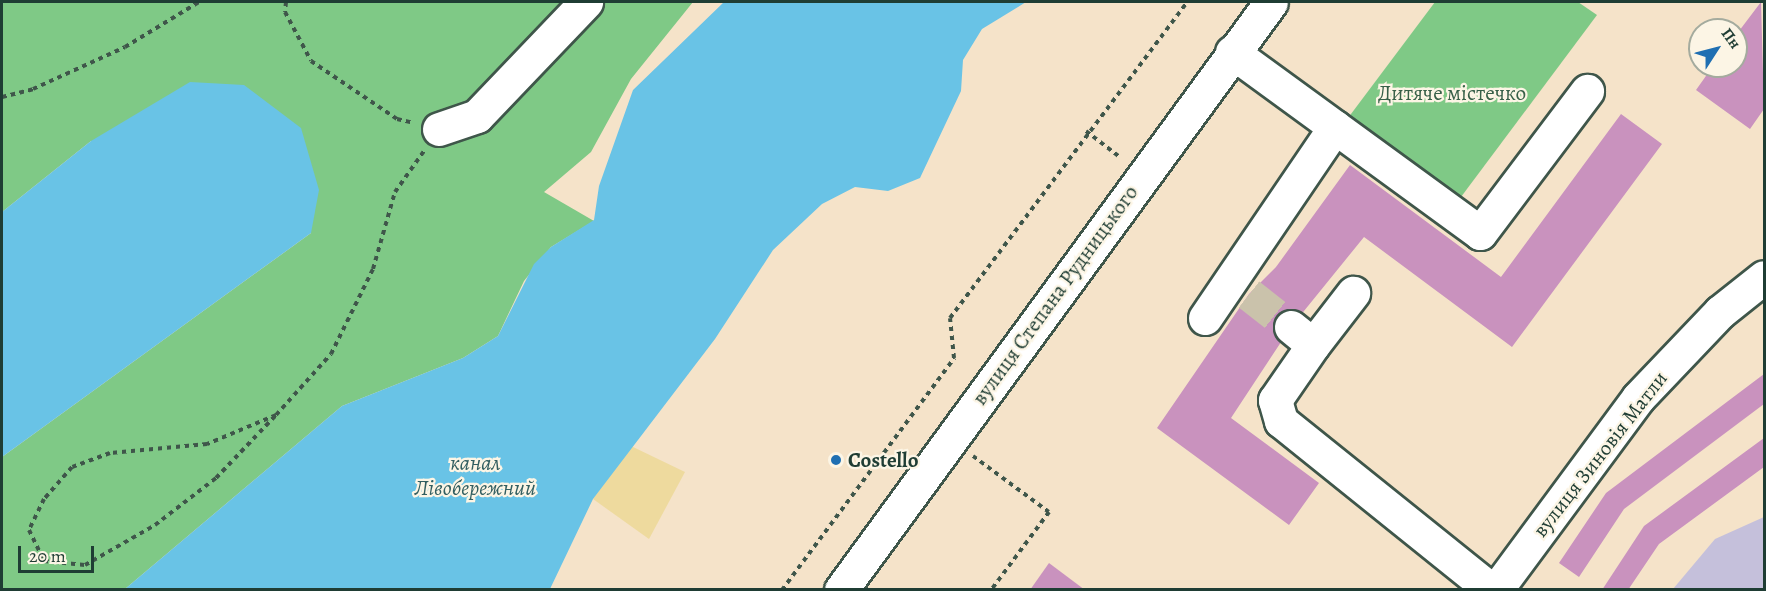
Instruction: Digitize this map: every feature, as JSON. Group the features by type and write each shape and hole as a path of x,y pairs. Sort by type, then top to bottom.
{"street":[{"path":"439,129 477,116 586,2"},
{"name":"вулиця Степана Рудницького","path":"841,590 1232,52 1271,2"},
{"path":"1232,52 1480,233 1587,91"},
{"path":"1205,318 1240,287 1335,127"},
{"name":"вулиця Зиновія Матли","path":"1496,590 1638,398 1720,312 1764,278"},
{"path":"1353,293 1302,336 1275,400 1281,421 1491,590"}],"path":[{"path":"2,94 33,89 125,47 199,2"},
{"path":"276,415 207,444 110,453 72,467 44,500 29,530 44,561 85,565 155,525 216,478 276,415 331,354 374,269 395,192 439,129 397,119 311,61 285,12 286,2"},
{"path":"782,590 954,358 950,318 1086,131 1187,2"},
{"path":"1086,131 1143,175"},
{"path":"951,439 1049,512 991,590"}],"shaded area":[{"path":"1764,517 1764,589 1673,589 1715,539"}],"green space":[{"path":"2,2 693,2 631,79 591,152 544,192 594,221 551,247 524,281 498,336 463,358 342,406 125,589 2,589 2,457 311,233 91,141 2,212"},
{"name":"Дитяче містечко","path":"1435,2 1578,2 1597,15 1458,201 1348,118"}],"sand":[{"path":"631,446 685,472 649,539 593,499"}],"water":[{"name":"канал Лівобережний","path":"724,2 1026,2 982,29 963,60 961,91 920,178 888,191 855,187 822,204 773,250 715,339 593,499 550,589 125,589 342,406 463,358 498,336 534,264 551,247 594,220 599,186 633,90"},
{"path":"190,82 244,85 301,128 319,190 311,233 2,457 2,212 91,141"}],"building":[{"path":"1761,2 1764,109 1750,129 1696,90 1704,78 1748,78 1748,19"},
{"path":"1621,114 1662,144 1512,347 1364,237 1291,327 1231,418 1319,483 1289,525 1157,428 1249,294 1276,267 1350,165 1501,277"},
{"path":"1764,374 1764,404 1624,509 1579,577 1559,563 1606,493"},
{"path":"1764,438 1764,467 1659,544 1628,590 1602,590 1644,526"},
{"path":"1049,563 1085,590 1030,590"}],"tunnel":[{"path":"1249,294 1291,327"}],"place":[{"name":"Costello","path":"836,460"}]}
